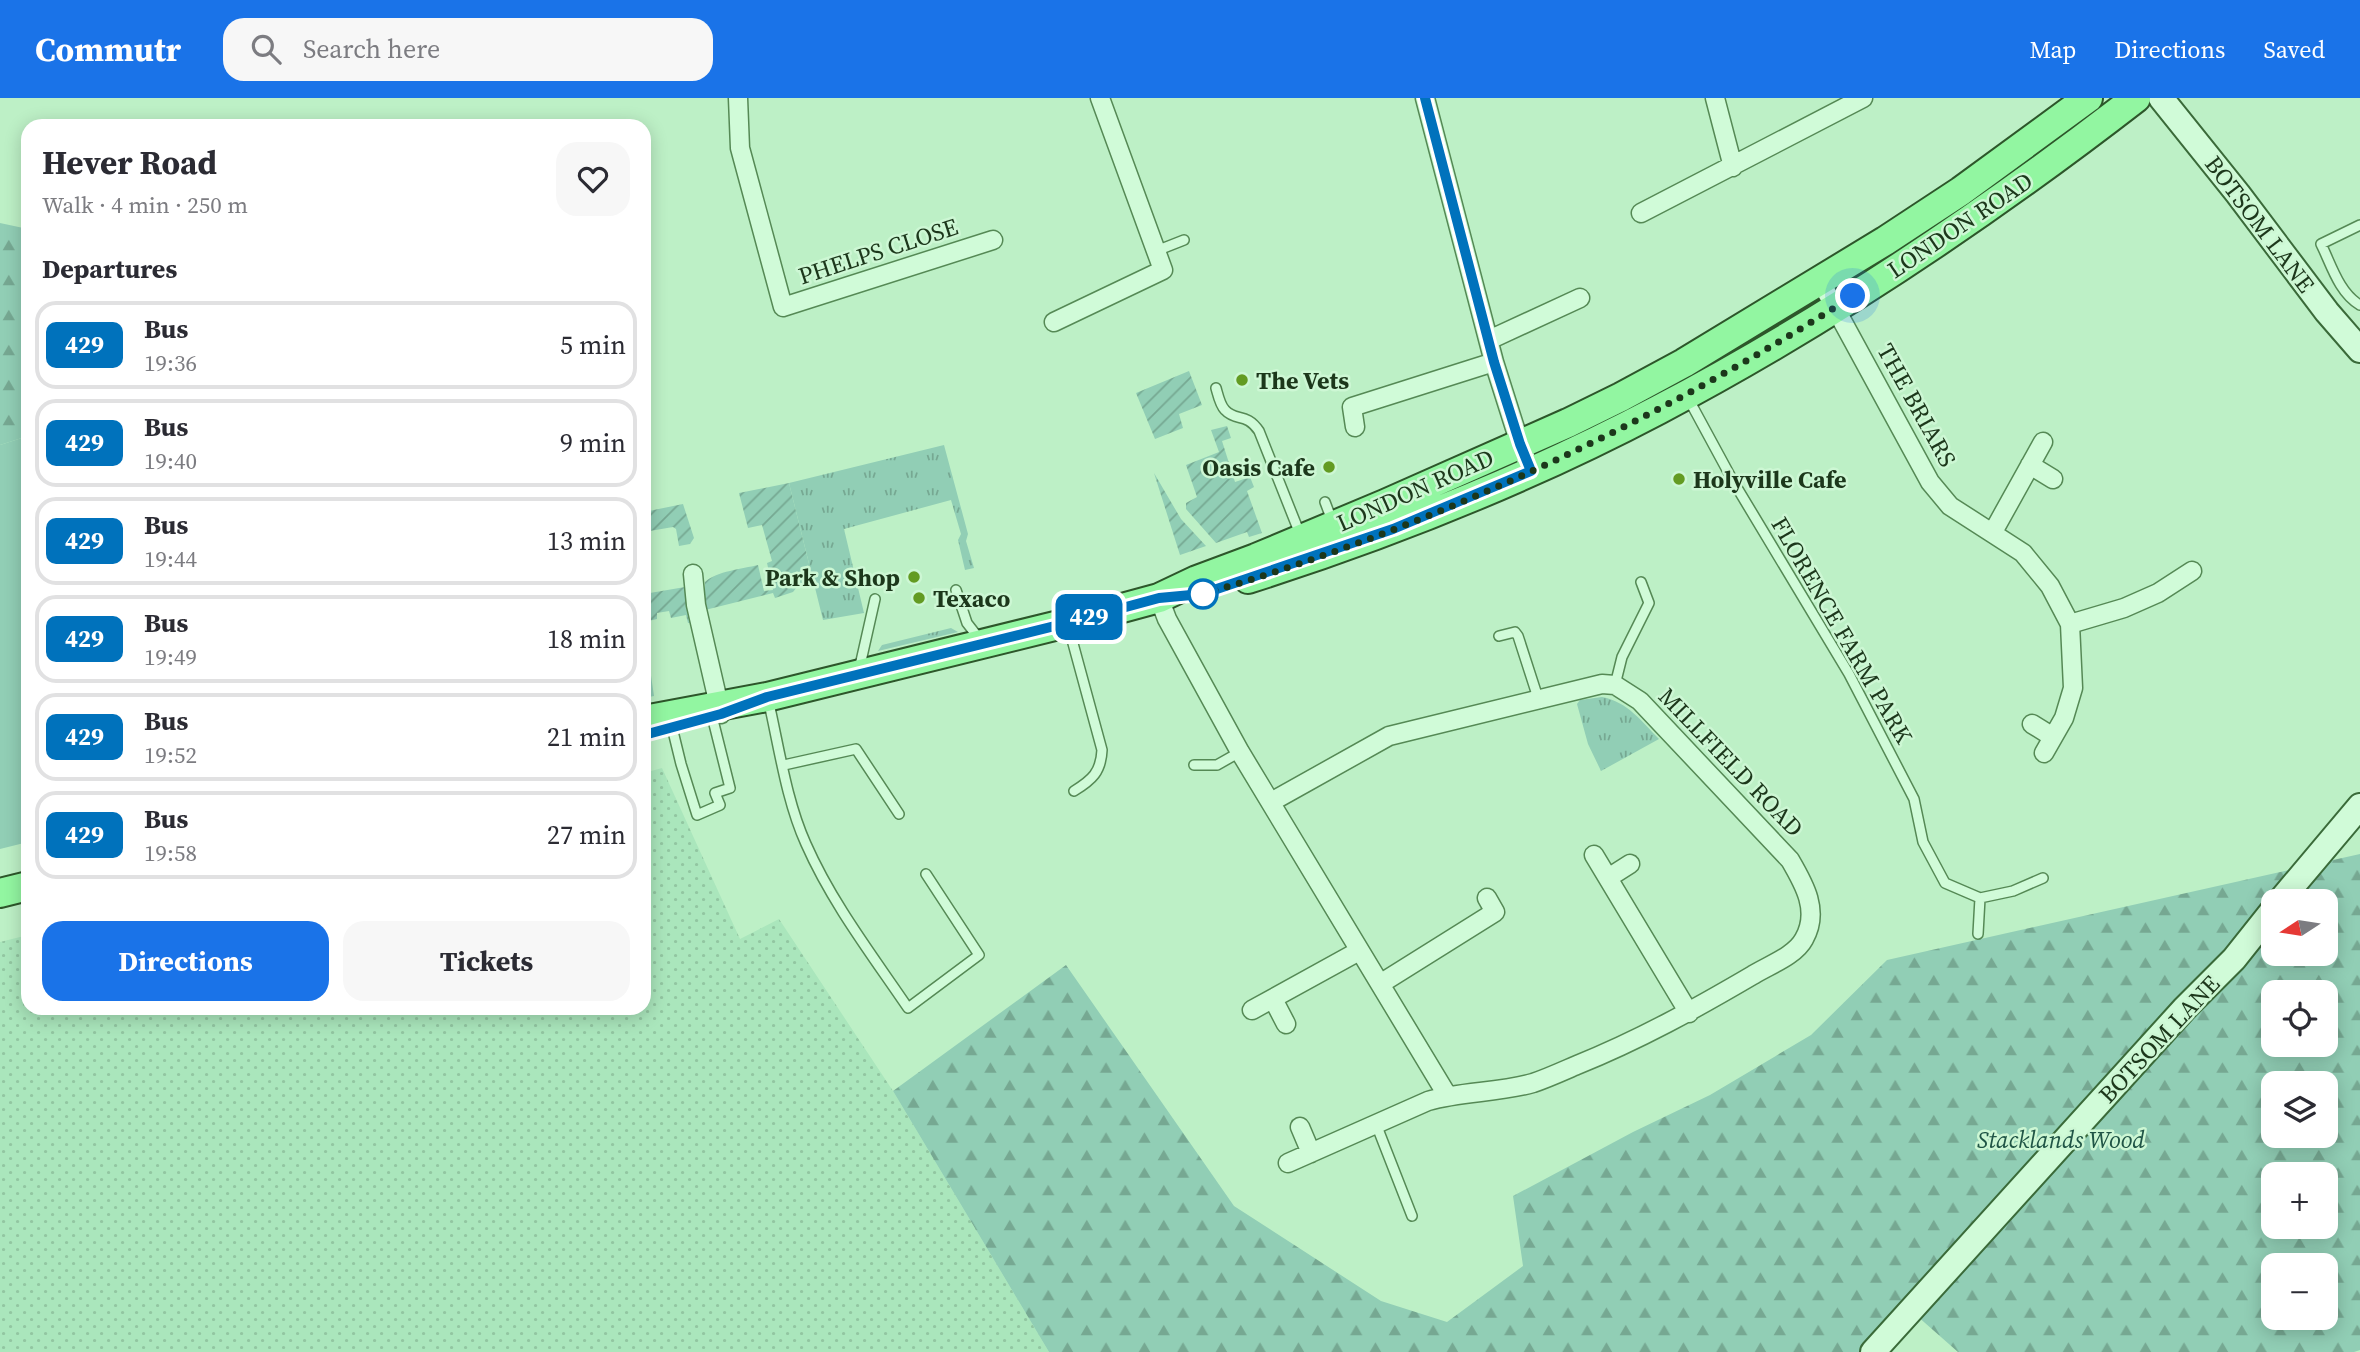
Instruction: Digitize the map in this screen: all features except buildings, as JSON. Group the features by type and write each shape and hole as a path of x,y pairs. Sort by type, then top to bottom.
{"main road":[{"name":"LONDON ROAD","path":"1334,525 1431,514 1531,471 1679,382 1821,282 1961,191 2088,98"},
{"name":"LONDON ROAD","path":"662,721 715,711 1067,623 1159,598 1197,580 1305,550 1334,525 1621,397 1679,382 1836,307 2008,194 2136,98"},
{"path":"0,875 21,870"},
{"path":"0,893 21,888"}],"street":[{"name":"PHELPS CLOSE","path":"738,98 740,148 783,307 993,240"},
{"path":"1054,322 1163,270 1100,98"},
{"path":"1425,98 1494,362 1531,471"},
{"path":"1715,98 1733,166"},
{"path":"1641,212 1863,98"},
{"name":"BOTSOM LANE","path":"2161,98 2327,312 2360,350"},
{"name":"THE BRIARS","path":"1821,282 1930,482 1950,506 2023,553 2050,586 2070,624 2073,688 2064,718 2044,754"},
{"path":"1489,340 1580,298"},
{"path":"1355,427 1350,399 1494,362"},
{"path":"1993,532 2043,442"},
{"path":"2030,465 2053,479"},
{"path":"2070,624 2124,608 2158,593 2192,572"},
{"path":"693,574 715,711"},
{"path":"1159,598 1240,752 1447,1096"},
{"path":"1271,802 1389,736 1602,684 1615,685"},
{"name":"MILLFIELD ROAD","path":"1288,1163 1447,1096 1490,1092 1533,1082 1614,1050 1689,1013 1797,949 1810,925 1808,891 1790,860 1640,701 1615,685"},
{"path":"2032,724 2053,737"},
{"path":"2290,889 2360,806"},
{"path":"1594,855 1689,1013"},
{"path":"1608,878 1630,864"},
{"path":"1380,984 1494,912 1487,898"},
{"name":"BOTSOM LANE","path":"1873,1352 2183,1009 2234,959 2261,925"},
{"path":"1252,1010 1359,951"},
{"path":"1273,999 1286,1024"},
{"path":"1300,1126 1311,1153"}],"lane":[{"path":"2360,225 2321,244 2342,287 2360,305"},
{"path":"1156,251 1184,240"},
{"name":"FLORENCE FARM PARK","path":"1679,382 1733,481 1854,685 1914,799 1923,842 1945,883 1980,898"},
{"path":"1216,388 1223,409 1252,421 1259,431 1305,550"},
{"path":"1615,685 1622,657 1648,603 1642,582"},
{"path":"956,590 967,624 983,644"},
{"path":"858,675 875,599"},
{"path":"1067,623 1102,750 1096,775 1074,791"},
{"path":"1499,636 1515,632 1518,636 1539,701"},
{"path":"767,697 793,807 811,854 833,897 908,1008 979,955 926,874"},
{"path":"662,721 681,764 697,815 720,806 715,793 730,788 715,711"},
{"path":"784,765 856,749 899,814"},
{"path":"1194,765 1217,765 1240,752"},
{"path":"1978,934 1980,898 2013,891 2043,878"},
{"path":"1376,1124 1412,1216"}],"green space":[{"path":"0,223 21,228 21,438 0,445"},
{"path":"1189,371 1202,405 1179,414 1183,428 1155,439 1136,393"},
{"path":"1227,426 1231,438 1222,441 1235,482 1250,477 1254,487 1247,491 1262,533 1249,537 1247,532 1216,543 1186,509 1186,503 1197,497 1186,465 1219,452 1211,430"},
{"path":"21,438 21,844 0,849 0,445"},
{"path":"944,445 968,534 966,541 974,568 965,570 958,540 961,534 951,500 844,529 864,613 823,620 789,483"},
{"path":"1154,473 1181,519 1206,546 1180,555"},
{"path":"789,483 813,580 797,587 793,592 775,598 773,593 705,610 705,582 723,573 758,565 764,591 773,590 767,563 772,561 762,525 748,528 739,493"},
{"path":"683,504 694,538 690,544 679,546 676,529 673,527 651,531 651,511"},
{"path":"685,587 692,623 688,623 686,615 671,618 669,611 657,613 657,619 651,620 651,593"},
{"path":"951,628 958,632 878,651 882,645"},
{"path":"651,676 654,696 651,697"},
{"path":"1602,697 1627,708 1659,739 1601,771 1588,744 1577,704 1580,700"},
{"path":"662,768 740,939 779,919 893,1091 1049,1352 0,1352 0,942 21,937 21,1015 651,1015 651,771"},
{"name":"Stacklands Wood","path":"2360,854 2360,1350 1958,1352 1908,1308 1877,1352 1049,1352 893,1091 1066,965 1234,1206 1381,1301 1447,1322 1523,1266 1513,1196 1633,1132 1710,1095 1811,1035 1887,960"}],"bus line":[{"name":"429","path":"651,733 721,714 767,697 1159,598 1202,594 1343,548 1456,504 1531,471 1494,362 1425,98"}],"place":[{"name":"The Vets","path":"1242,380"},
{"name":"Oasis Cafe","path":"1329,467"},
{"name":"Holyville Cafe","path":"1679,479"},
{"name":"Park & Shop","path":"914,577"},
{"name":"Texaco","path":"919,598"}],"route":[{"path":"1203,594 1393,529 1590,444 1658,410 1760,353 1853,296"}]}
